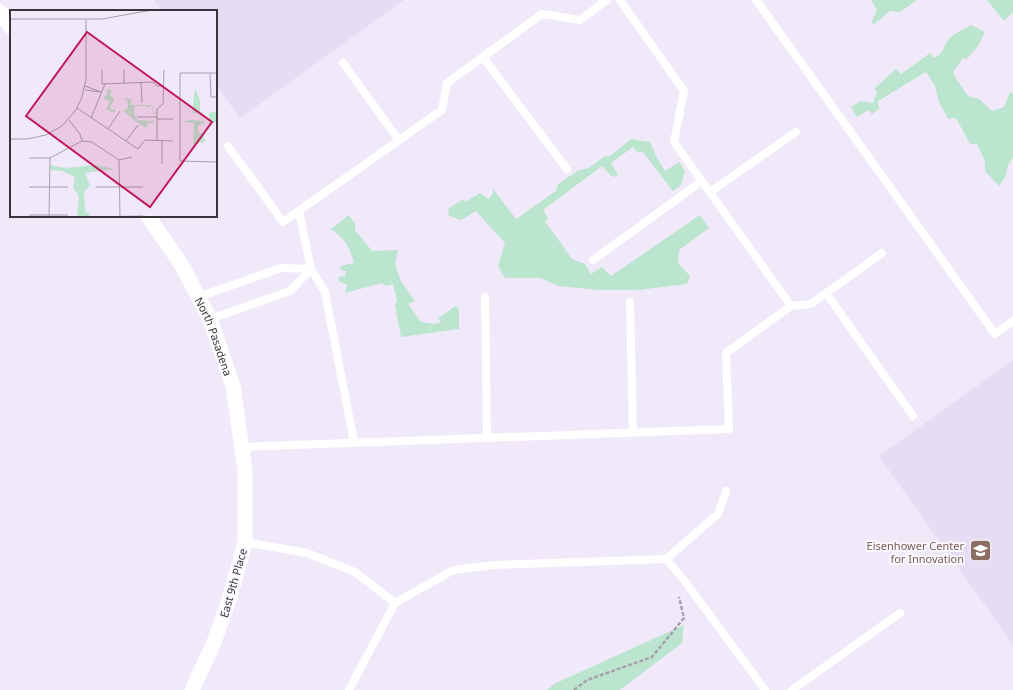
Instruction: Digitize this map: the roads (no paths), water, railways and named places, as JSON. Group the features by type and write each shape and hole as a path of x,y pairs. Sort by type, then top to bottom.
{"street":[{"path":"0,12 10,26"},
{"name":"North Pasadena","path":"149,217 180,264 210,319 233,386 246,470"},
{"name":"East 9th Place","path":"192,690 221,624 245,542 246,470"}],"lane":[{"path":"228,146 283,222 442,110 447,83 542,14 580,20 607,0"},
{"path":"620,0 684,91 674,142 791,306"},
{"path":"756,0 995,334 1013,321"},
{"path":"483,57 567,169"},
{"path":"343,64 399,140"},
{"path":"710,192 796,132"},
{"path":"593,260 702,182"},
{"path":"299,211 311,269 324,292 354,442"},
{"path":"242,446 729,429 726,353 791,306 811,304 882,253"},
{"path":"198,297 281,268 311,269"},
{"path":"210,319 290,291 311,269"},
{"path":"826,293 913,416"},
{"path":"485,297 487,438"},
{"path":"630,302 632,433"},
{"path":"349,690 395,603 454,570 495,565 666,560 718,514 726,491"},
{"path":"245,542 307,554 355,572 395,603"},
{"path":"666,560 684,580 764,690"},
{"path":"792,690 900,613"}],"place":[{"name":"Eisenhower Center for Innovation","path":"980,551"}]}
